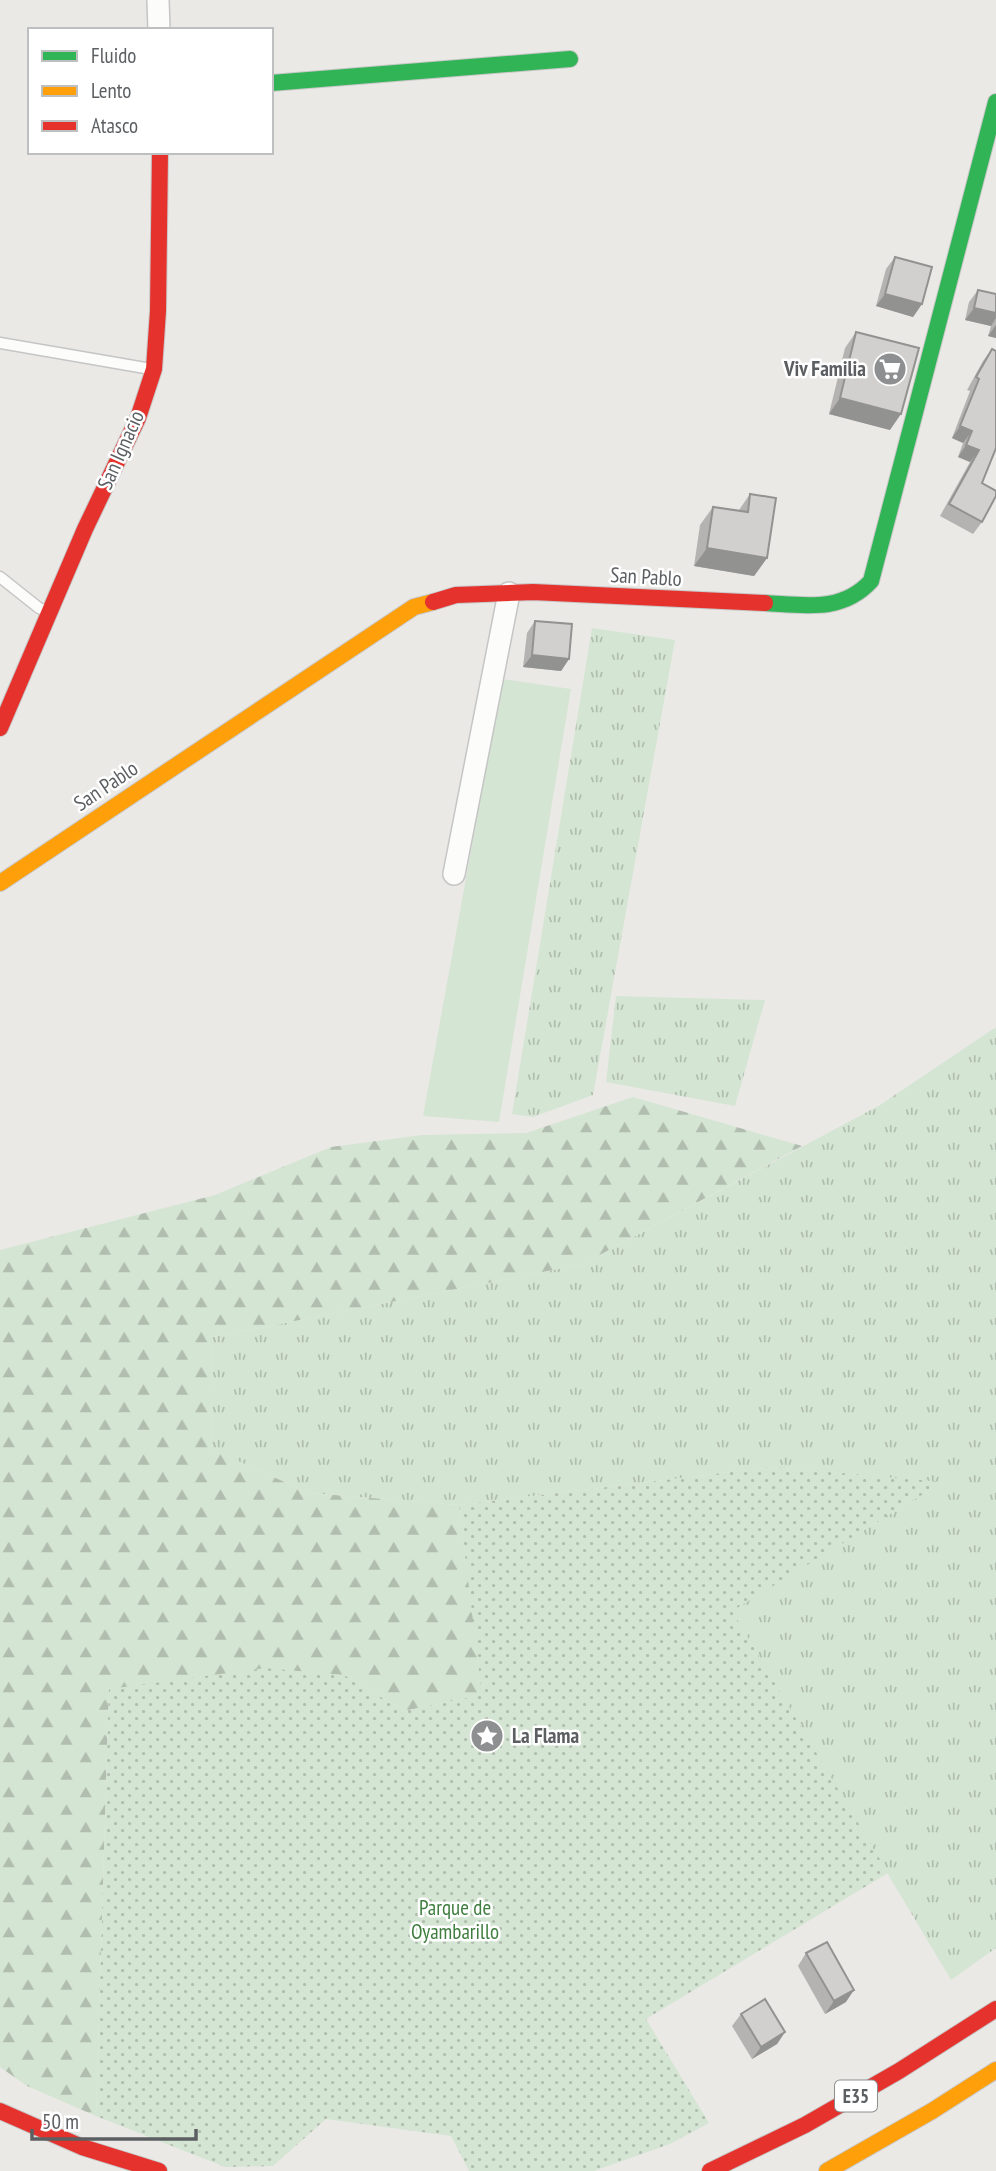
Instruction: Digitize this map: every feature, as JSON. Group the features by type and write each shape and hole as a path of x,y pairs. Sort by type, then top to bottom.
{"main road":[{"path":"273,83 570,60"},
{"name":"San Pablo","path":"0,883 414,607 456,595 509,593 825,606 839,604 864,590 871,581 996,102"},
{"name":"San Ignacio","path":"0,728 85,529 138,418 154,369 158,311 160,154"},
{"name":"E35","path":"710,2171 805,2125 899,2071 996,2009"},
{"name":"E35","path":"827,2171 932,2112 996,2070"},
{"path":"0,2111 82,2147 159,2171"}],"street":[{"path":"158,0 159,28"},
{"path":"454,874 509,593"}],"lane":[{"path":"0,342 154,369"},
{"path":"0,577 39,608 49,612"}],"green space":[{"path":"592,628 675,640 593,1095 533,1117 512,1114"},
{"path":"502,679 571,689 499,1122 423,1116"},
{"path":"616,996 765,1000 735,1106 606,1082"},
{"path":"996,1027 996,1948 951,1980 731,1611 941,1483 773,1467 459,1505 309,1493 211,1449 213,1337 583,1264 880,1105"},
{"path":"633,1097 802,1146 583,1264 213,1337 211,1449 309,1493 459,1505 483,1695 404,1711 344,1675 109,1689 96,2116 27,2086 0,2067 0,1250 215,1195 331,1147 422,1135 526,1133"},
{"name":"Parque de Oyambarillo","path":"773,1467 943,1482 732,1611 888,1873 646,2019 709,2123 670,2144 594,2171 469,2171 451,2136 326,2119 273,2166 225,2167 96,2116 109,1689 265,1668 344,1675 404,1711 482,1695 459,1505"}],"building":[{"path":"895,257 932,267 922,304 885,294"},
{"path":"978,290 996,294 996,313 974,308"},
{"path":"856,332 919,348 901,414 840,398"},
{"path":"992,349 996,351 996,448 982,483 996,491 996,496 982,522 949,504 979,450 966,445 972,431 960,426 979,379 976,377"},
{"path":"750,494 776,498 767,558 707,548 713,507 748,512"},
{"path":"535,621 572,624 569,659 532,655"},
{"path":"827,1942 854,1990 834,2001 806,1953"},
{"path":"765,1999 785,2032 761,2047 741,2014"}],"traffic: fast":[{"path":"273,83 570,59"},
{"path":"765,603 835,603 860,591 871,581 996,102"}],"traffic: slow":[{"path":"0,883 414,607 433,602"},
{"path":"827,2171 932,2111 996,2070"}],"traffic: jam":[{"path":"0,728 85,529 138,418 154,369 158,311 160,154"},
{"path":"433,602 456,595 533,592 765,603"},
{"path":"710,2171 805,2125 899,2071 996,2009"},
{"path":"0,2111 82,2147 159,2171"}],"place":[{"name":"Viv Familia","path":"890,369"},
{"name":"La Flama","path":"487,1736"}]}
